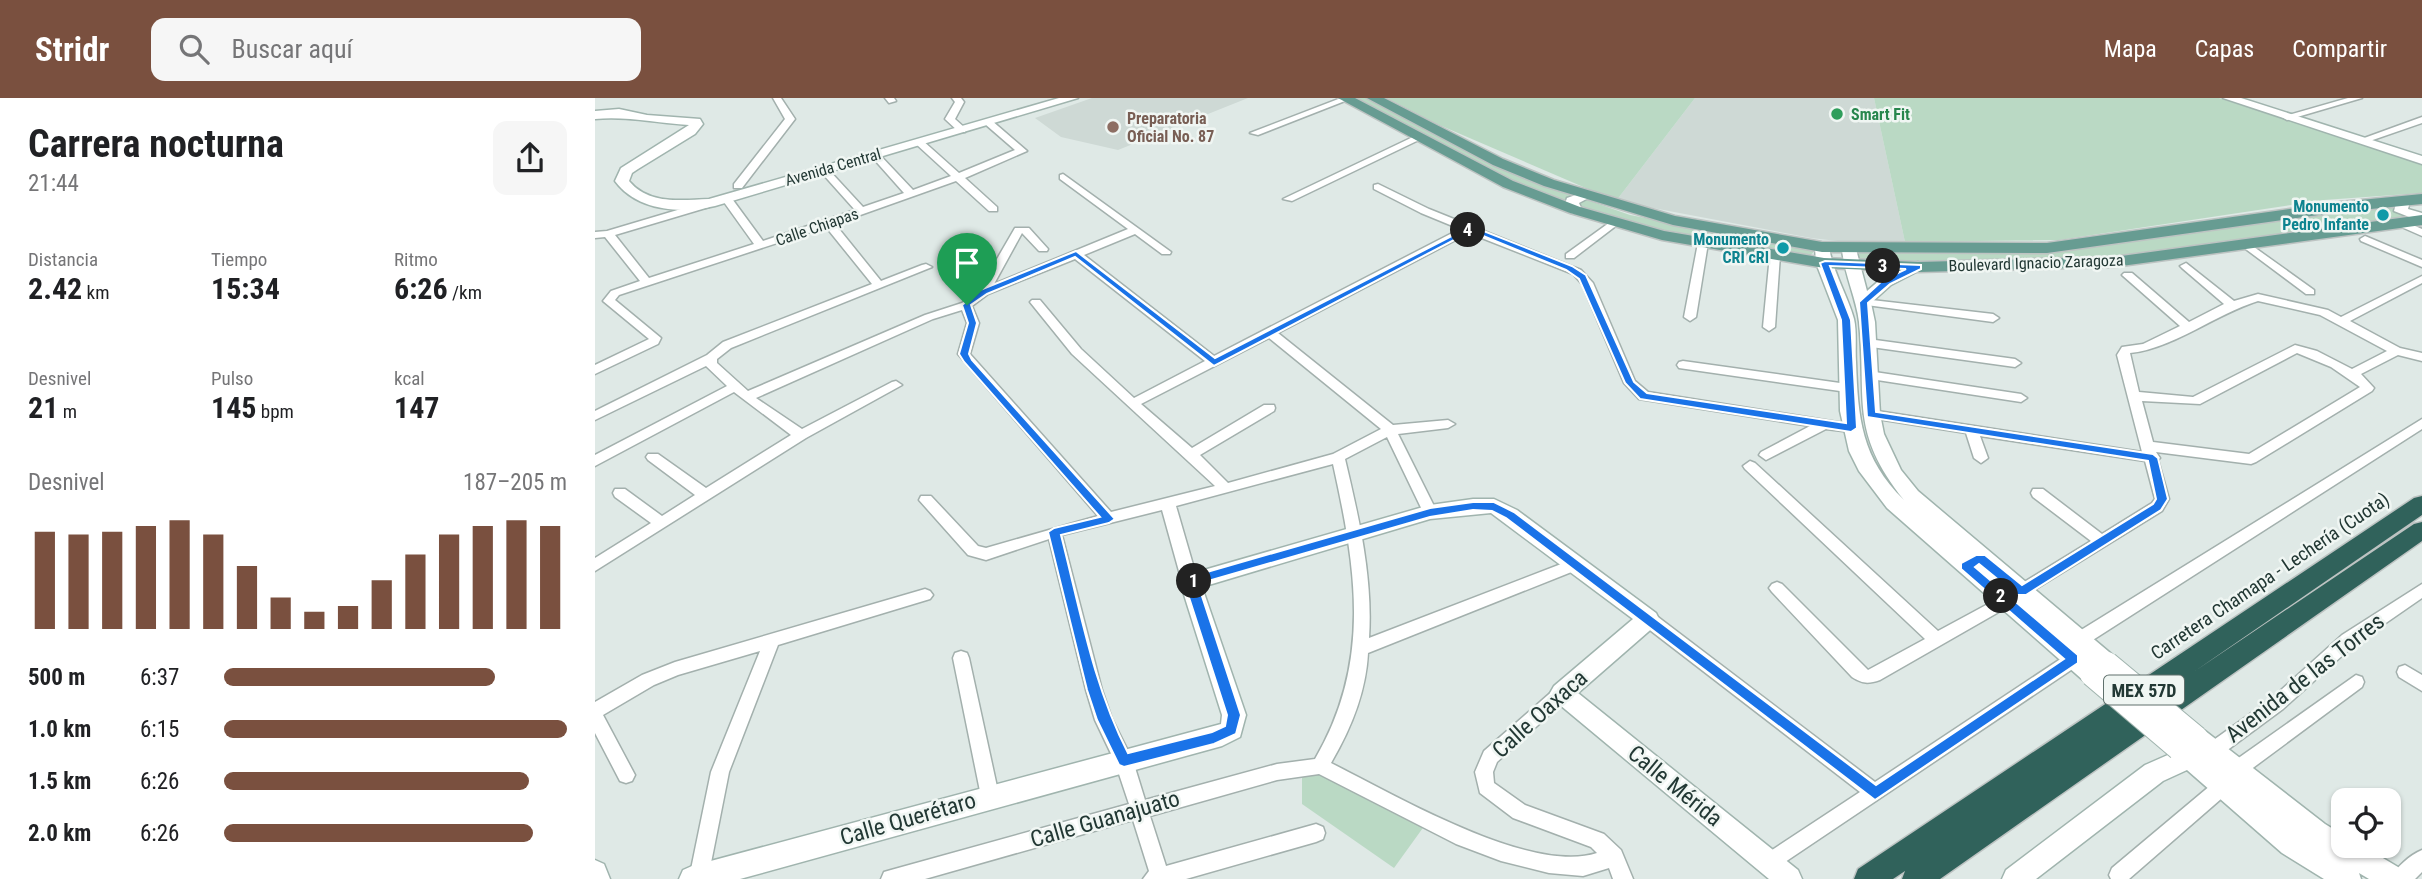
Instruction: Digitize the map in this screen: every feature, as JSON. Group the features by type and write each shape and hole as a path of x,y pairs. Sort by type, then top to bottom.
{"highway":[{"name":"Carretera Chamapa - Lechería (Cuota)","path":"1868,879 2422,504"},
{"name":"MEX 57D","path":"1916,879 2422,530"}],"main road":[{"name":"Boulevard Ignacio Zaragoza","path":"1345,98 1509,184 1575,210 1613,223 1775,256 1823,255 1918,267 2114,262 2422,219"},
{"name":"Boulevard Ignacio Zaragoza","path":"1374,98 1499,162 1587,195 1673,220 1823,255"},
{"name":"Boulevard Ignacio Zaragoza","path":"1849,257 2077,246 2340,207 2417,199"}],"street":[{"path":"638,195 684,197 742,189 790,119 777,98"},
{"path":"956,98 960,107 950,120 962,130"},
{"name":"Avenida Central","path":"595,235 608,234 711,203 742,189 824,170 1072,98"},
{"path":"1255,132 1345,98"},
{"path":"2229,98 2422,160"},
{"path":"2287,117 2315,105 2358,98"},
{"path":"595,116 619,113 647,119 685,119 696,122 698,124 691,131 626,171 622,181 647,201 711,203"},
{"path":"2361,141 2422,120"},
{"name":"Calle Chiapas","path":"595,370 648,345 655,338 609,301 610,297 911,194 1022,151 988,122"},
{"path":"1288,199 1418,138"},
{"path":"919,142 993,209"},
{"path":"875,155 911,194"},
{"path":"824,170 861,211"},
{"path":"1063,177 1166,252"},
{"path":"1378,187 1425,211 1569,268 1583,277 1630,383 1644,396 1851,428"},
{"path":"1575,210 1571,207 1572,201 1587,195"},
{"path":"726,198 761,246"},
{"path":"2417,199 2402,204 2401,211 2422,219"},
{"path":"828,223 880,285"},
{"path":"1570,256 1613,223"},
{"path":"2401,223 2422,233"},
{"path":"1134,403 1471,228"},
{"path":"983,292 1019,230 1025,230 1043,249"},
{"path":"746,397 929,317 967,305 983,292 1136,230"},
{"path":"608,234 647,283"},
{"path":"2365,239 2422,264"},
{"path":"1690,317 1703,243"},
{"path":"2247,245 2310,292"},
{"path":"1076,254 1214,362"},
{"path":"1823,255 1846,320 1847,388 1851,428 1858,451 1877,484 1894,503 1973,562 2229,778 2291,844 2348,879"},
{"path":"1769,327 1775,256"},
{"path":"1849,257 1863,302 1871,414 1880,450 1896,480 1973,562"},
{"path":"2186,266 2232,305"},
{"path":"595,416 711,358 727,345 926,267"},
{"path":"1863,302 1886,282 1918,267"},
{"path":"2129,275 2188,327"},
{"path":"2342,321 2422,279"},
{"path":"1777,588 1858,672 1866,677 1874,675 2014,596 2157,507 2162,499 2162,490 2124,352 2146,348 2232,305 2257,297 2304,306 2342,321 2396,351 2422,357"},
{"path":"1036,302 1061,336 1192,454 1225,488"},
{"path":"1863,302 1993,318"},
{"path":"967,305 973,323 964,354 969,362 1109,519"},
{"path":"1271,333 1390,430 1430,512"},
{"path":"1868,343 2015,363"},
{"path":"1871,414 1972,430 2151,452 2251,460 2366,392 2368,388 2366,383 2352,374 2312,353 2295,349 2195,401 2135,396"},
{"path":"2352,374 2396,351"},
{"path":"711,358 711,364 734,387 801,435"},
{"path":"1683,365 1847,388"},
{"path":"1868,375 2021,398"},
{"path":"595,565 801,435 896,385"},
{"path":"595,461 734,387"},
{"path":"1192,454 1269,408"},
{"path":"1779,871 1875,793 2088,659 2422,423"},
{"path":"926,500 972,551 986,554 1054,532 1338,457 1390,430 1448,424"},
{"path":"1766,455 1825,424"},
{"path":"1972,430 1981,458"},
{"path":"653,457 706,496"},
{"path":"1338,457 1356,532 1361,606 1360,649 1344,722 1320,766 1463,838 1501,852 1549,864 1583,867 1614,857 1623,879"},
{"path":"1750,466 1937,640"},
{"path":"620,493 662,523"},
{"path":"2038,493 2101,541"},
{"path":"1168,504 1191,582 1430,512 1494,506 1510,515 1875,793"},
{"path":"1054,532 1094,690 1104,720 1124,761 1158,878 1316,834"},
{"path":"1360,649 1574,565"},
{"name":"Calle Querétaro","path":"695,878 1214,738 1231,730 1234,715 1191,582"},
{"name":"Avenida de las Torres","path":"2015,879 2154,773 2194,748 2277,704 2348,640 2422,590"},
{"path":"626,775 595,713 648,680 675,669 925,595"},
{"name":"Calle Oaxaca","path":"1614,857 1597,840 1519,812 1486,787 1484,772 1490,757 1648,619"},
{"path":"695,878 720,772 772,640"},
{"path":"961,658 991,796"},
{"path":"2405,672 2422,684"},
{"path":"2119,875 2229,778 2356,681"},
{"name":"Calle Mérida","path":"1562,693 1779,871"},
{"name":"Calle Guanajuato","path":"891,879 1277,772 1320,766"},
{"path":"2229,778 2394,879"},
{"path":"2401,879 2422,859"},
{"path":"595,873 597,879"}],"shaded area":[{"name":"Preparatoria Oficial No. 87","path":"1092,98 1248,98 1118,150 1061,137 1035,118"},
{"path":"1695,98 1874,98 1905,242 1846,242 1811,238 1616,201"}],"green space":[{"path":"1352,98 1370,98 1580,194 1570,196 1565,203 1522,186"},
{"path":"1387,98 1695,98 1616,201 1437,124"},
{"path":"1874,98 2219,98 2422,164 2422,193 2324,200 2059,240 1905,242"},
{"path":"1579,197 1630,215 1813,250 1813,253 1807,257 1626,223 1573,205"},
{"path":"2392,206 2398,214 2411,218 2085,263 1868,264 1860,262 1856,255 1859,251 2005,252"},
{"path":"1320,769 1425,825 1394,868 1302,804 1302,774"}],"place":[{"name":"Smart Fit","path":"1837,114"},
{"name":"Preparatoria Oficial No. 87","path":"1113,127"},
{"name":"Monumento Pedro Infante","path":"2383,215"},
{"name":"Monumento CRI cRI","path":"1783,248"}],"route":[{"path":"1471,228 1569,268 1583,277 1630,383 1635,391 1644,396 1851,428 1846,320 1825,263 1918,267 1886,282 1863,302 1867,323 1871,414 2153,458 2162,499 2157,507 2021,591 1980,558 1965,566 2074,659 1875,793 1510,515 1494,506 1430,512 1191,582 1234,715 1231,730 1214,738 1124,761 1104,720 1094,690 1054,532 1109,519 969,362 964,354 973,323 967,305 983,292 1076,254 1214,362 1471,228"}]}
